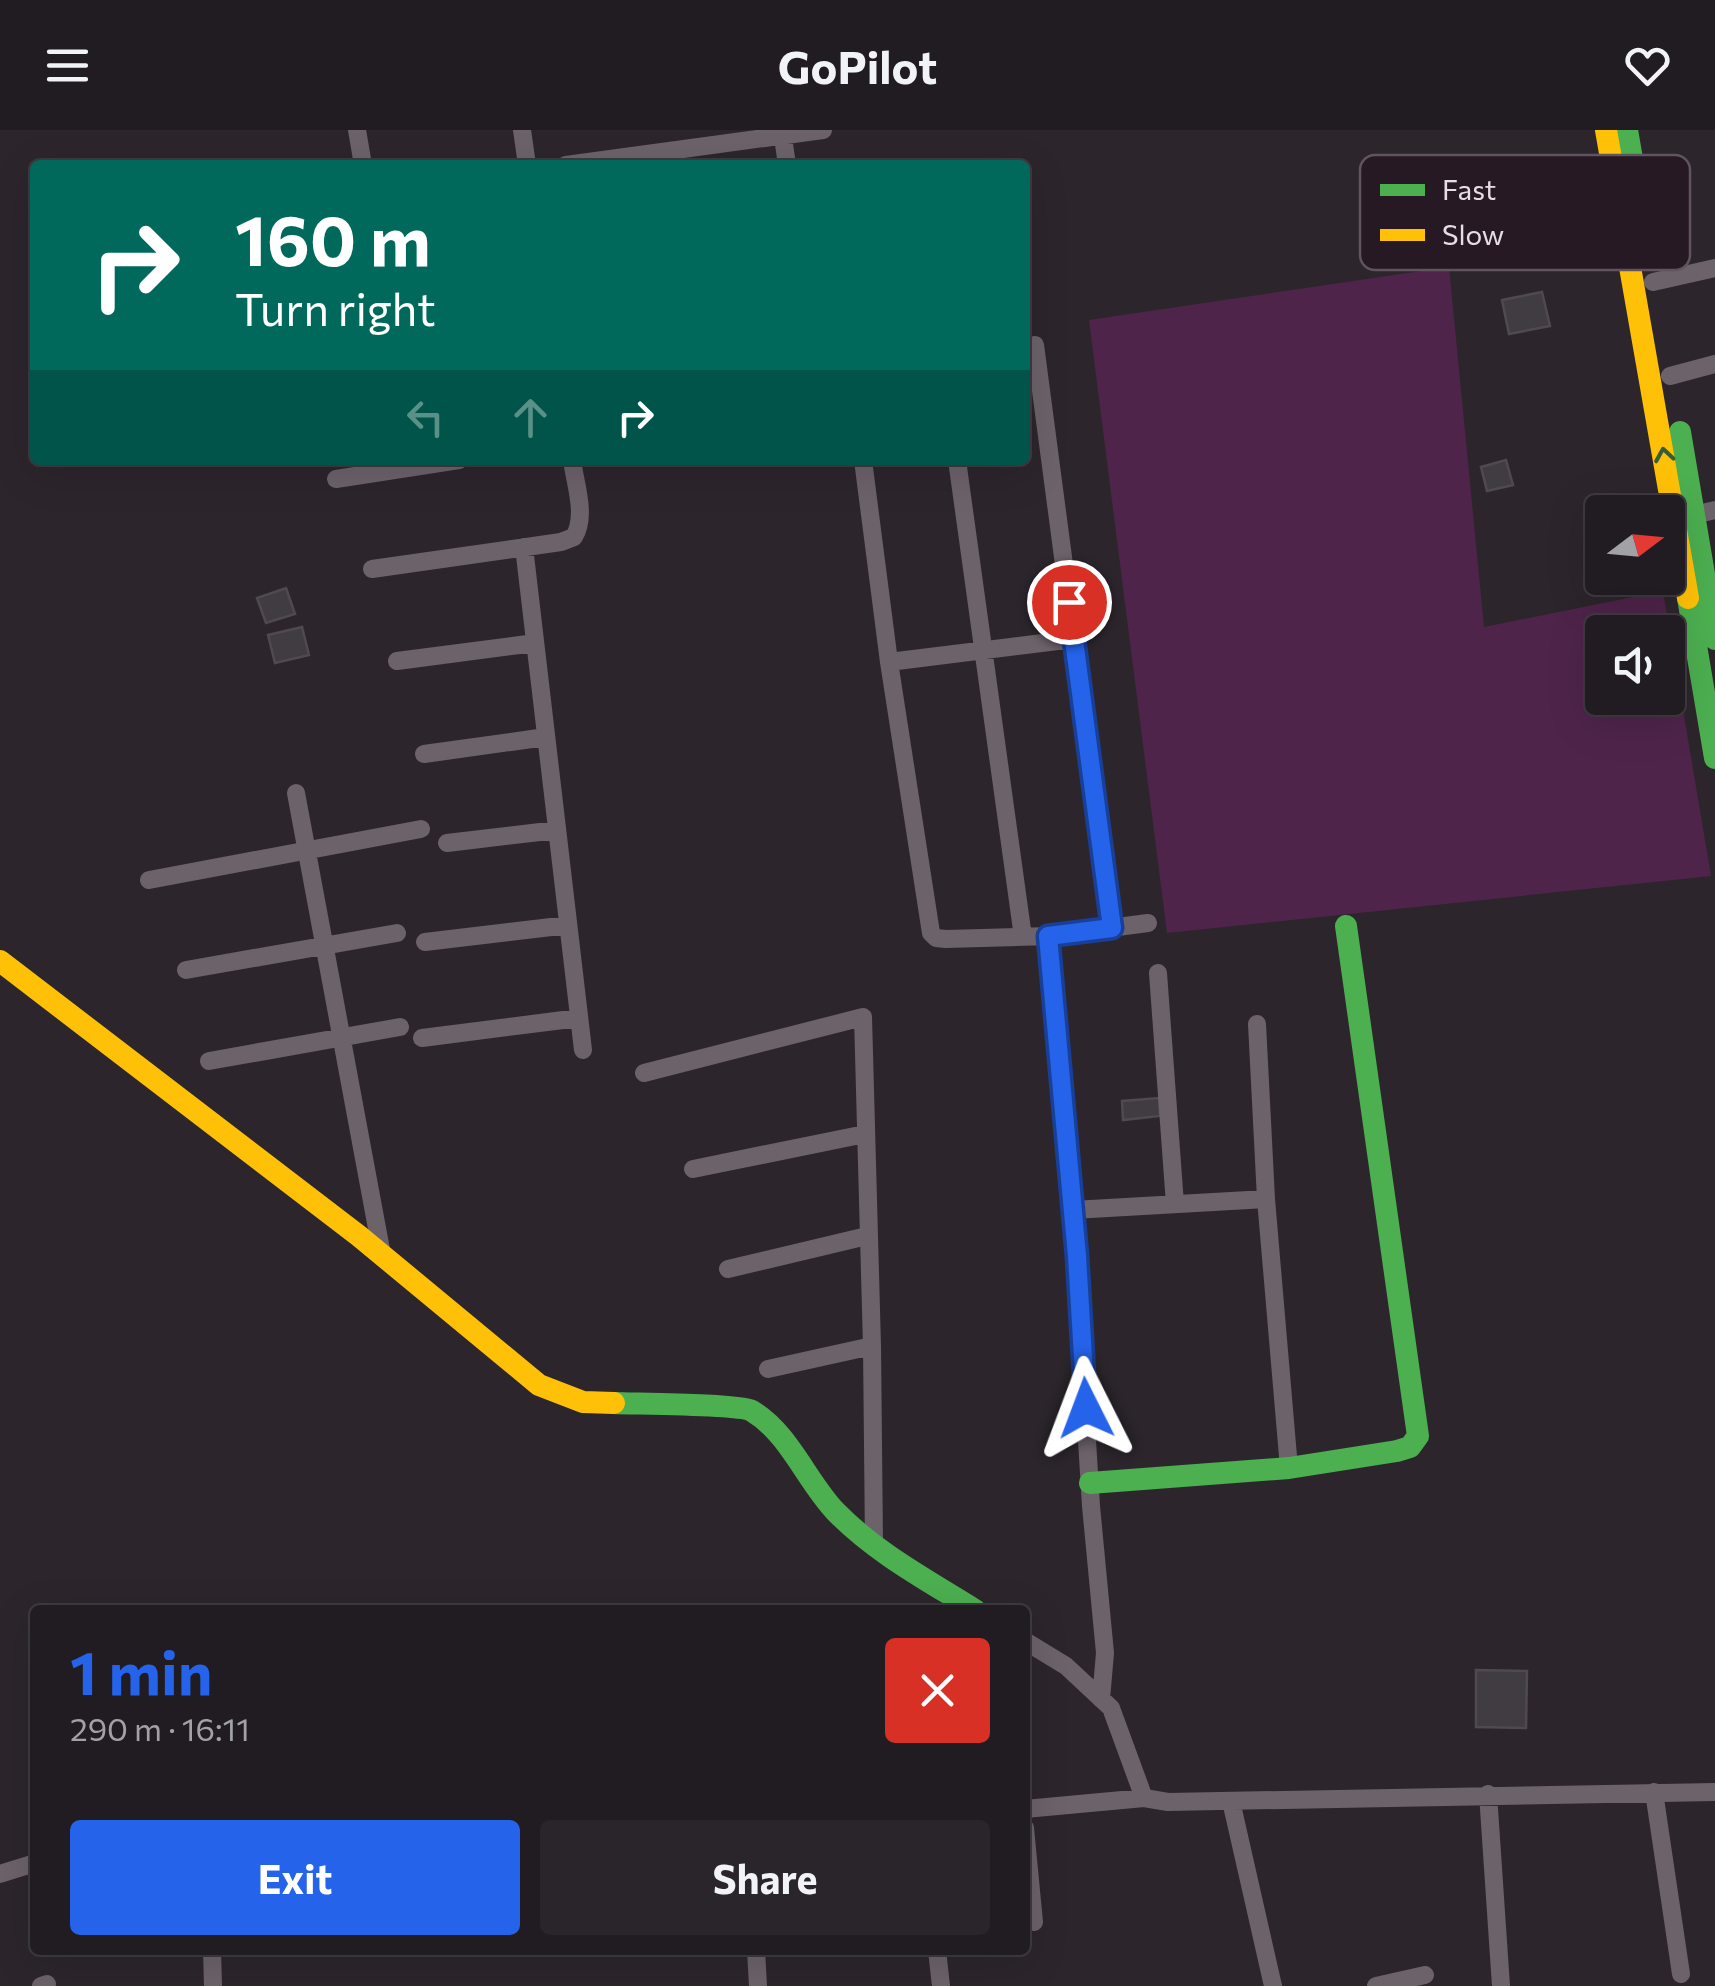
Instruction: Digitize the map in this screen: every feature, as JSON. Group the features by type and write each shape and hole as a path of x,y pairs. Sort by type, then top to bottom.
{"street":[{"path":"357,130 362,160"},
{"path":"522,130 526,160"},
{"path":"601,160 823,130"},
{"path":"1606,130 1611,155"},
{"path":"1627,130 1631,155"},
{"path":"782,134 786,160"},
{"path":"1653,282 1715,268"},
{"path":"1632,270 1692,565 1715,758"},
{"path":"1651,270 1670,376 1704,513 1692,565 1715,639"},
{"path":"1036,345 1112,928"},
{"path":"1670,376 1715,364"},
{"path":"336,479 427,465"},
{"path":"372,569 574,537 580,527 580,511 573,465"},
{"path":"864,465 931,933 946,939 1048,936 1148,923"},
{"path":"958,465 1023,936"},
{"path":"524,547 583,1050"},
{"path":"889,662 1074,639"},
{"path":"397,660 535,643"},
{"path":"424,754 546,736"},
{"path":"296,793 382,1256"},
{"path":"150,880 421,829"},
{"path":"447,843 557,830"},
{"path":"425,942 568,925"},
{"path":"1090,1483 1289,1468 1410,1448 1418,1436 1346,926"},
{"path":"186,970 397,932"},
{"path":"1048,936 1074,1210 1090,1483 1106,1668 1101,1699"},
{"path":"3,967 382,1256 539,1386 582,1402 749,1409 791,1448 833,1510 891,1558 967,1605"},
{"path":"1158,973 1175,1204"},
{"path":"422,1038 579,1018"},
{"path":"644,1072 863,1018 874,1544"},
{"path":"1256,1024 1289,1468"},
{"path":"209,1061 400,1027"},
{"path":"693,1169 865,1134"},
{"path":"1074,1210 1266,1198"},
{"path":"728,1269 867,1236"},
{"path":"768,1368 872,1346"},
{"path":"1030,1644 1066,1666 1111,1708 1144,1798"},
{"path":"1654,1792 1682,1974"},
{"path":"1030,1809 1144,1798 1168,1802 1715,1792"},
{"path":"1488,1794 1501,1986"},
{"path":"1231,1800 1273,1986"},
{"path":"0,1874 30,1865"},
{"path":"1030,1880 1034,1922"},
{"path":"212,1955 213,1986"},
{"path":"756,1955 758,1986"},
{"path":"937,1955 940,1986"},
{"path":"1376,1986 1425,1975"}],"shaded area":[{"path":"1449,270 1484,627 1643,595 1664,595 1667,615 1585,615 1585,715 1684,715 1711,876 1167,933 1089,320"}],"building":[{"path":"1542,292 1550,326 1509,334 1502,300"},
{"path":"1506,460 1513,485 1487,491 1481,467"},
{"path":"286,588 295,614 266,623 257,598"},
{"path":"302,627 309,655 275,663 268,635"},
{"path":"1159,1098 1160,1116 1123,1120 1122,1101"},
{"path":"1476,1670 1527,1671 1526,1728 1476,1727"}],"traffic: fast":[{"path":"1627,130 1631,155"},
{"path":"1680,432 1715,639"},
{"path":"1688,598 1715,758"},
{"path":"1090,1483 1289,1468 1397,1451 1410,1447 1418,1436 1346,926"},
{"path":"614,1403 752,1411 777,1432 826,1500 851,1527 902,1565 967,1605"}],"traffic: slow":[{"path":"1606,130 1610,155"},
{"path":"1631,270 1688,598"},
{"path":"0,961 359,1236 539,1385 583,1402 614,1403"}],"route":[{"path":"1069,602 1112,928 1048,936 1077,1256 1086,1408"}]}
